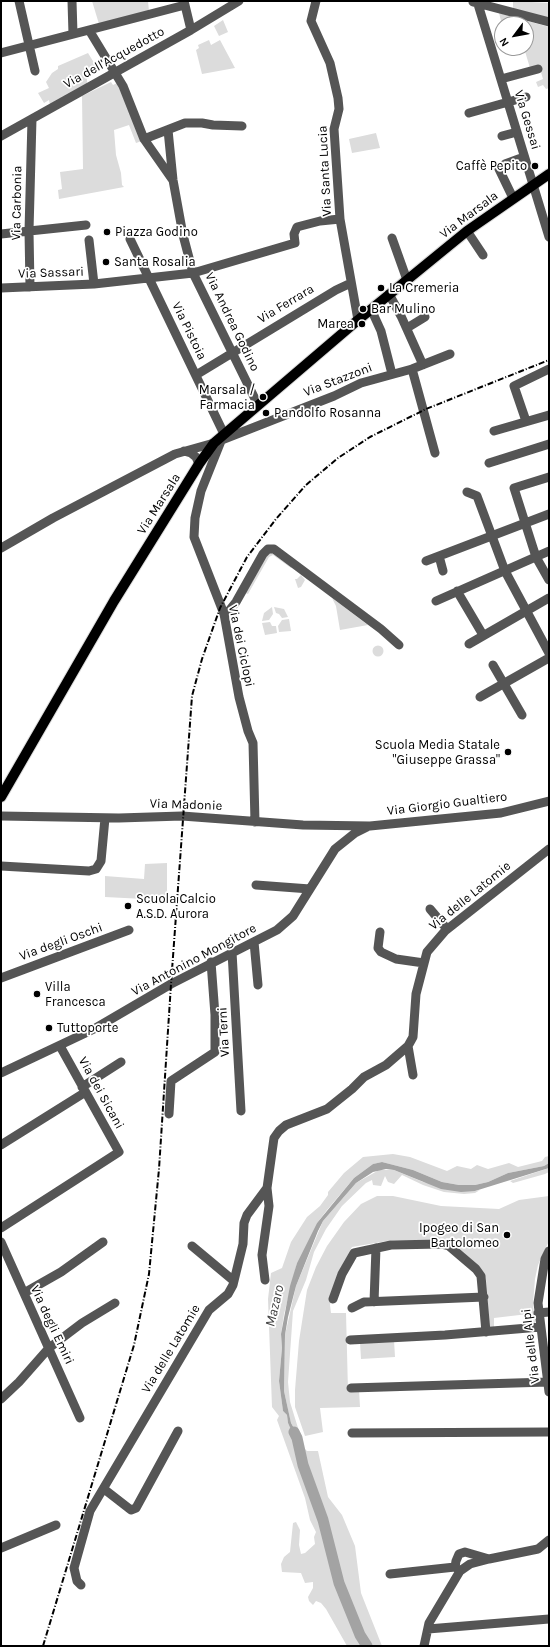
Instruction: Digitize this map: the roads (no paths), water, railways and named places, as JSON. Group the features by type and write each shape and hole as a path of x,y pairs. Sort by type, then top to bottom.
{"main road":[{"name":"Via Marsala","path":"1,797 114,601 199,464 221,438 371,309 467,231 549,174"}],"street":[{"path":"9,1 19,1 35,71"},
{"path":"72,1 73,34"},
{"name":"Via dell'Acquedotto","path":"1,136 191,30 239,1"},
{"name":"Via Santa Lucia","path":"316,1 311,21 330,63 338,98 338,109 334,129 340,219 350,283 358,320"},
{"path":"475,2 549,22"},
{"name":"Via Gessai","path":"475,2 501,79 549,238"},
{"path":"1,53 185,3 191,30"},
{"path":"89,30 115,72 144,138 173,180"},
{"name":"Via Gessai","path":"501,79 538,69"},
{"path":"469,113 526,97"},
{"name":"Via Carbonia","path":"30,287 29,231 32,118"},
{"path":"144,138 185,123 194,122 213,125 242,126"},
{"name":"Via Andrea Godino","path":"168,130 173,180 183,235 193,272 232,352 255,408"},
{"path":"502,136 517,132"},
{"path":"513,198 499,169 506,166 505,164 524,157"},
{"name":"Via Sassari","path":"1,288 94,284 193,272 295,243 294,234 297,227 320,221 340,219"},
{"path":"1,234 86,225"},
{"path":"467,231 483,256"},
{"path":"392,238 394,257 407,280"},
{"name":"Via Pistoia","path":"130,239 196,375 221,438"},
{"path":"89,240 94,284"},
{"name":"Via Ferrara","path":"196,375 232,352 350,283"},
{"path":"389,294 407,328 423,364"},
{"path":"371,309 381,331 392,374"},
{"path":"407,328 425,317"},
{"name":"Via Stazzoni","path":"1,548 104,490 184,451 259,425 334,396 361,383 412,368 450,354"},
{"path":"412,368 435,453"},
{"path":"526,421 514,386 549,370"},
{"path":"255,408 259,425"},
{"path":"494,431 549,415"},
{"name":"Via dei Ciclopi","path":"221,438 201,491 194,518 194,537 224,614 239,697 248,731 254,743 255,822"},
{"path":"489,463 549,444"},
{"path":"184,451 191,453 196,457 199,464"},
{"path":"549,477 514,488 536,556 549,580"},
{"path":"467,492 477,496 505,571 549,653"},
{"path":"426,561 549,514"},
{"path":"224,614 228,612 236,602 263,554 268,549 274,549 381,629 399,645"},
{"path":"436,601 457,590 505,571 549,551"},
{"path":"438,556 443,571"},
{"path":"457,590 483,636"},
{"path":"469,644 549,598"},
{"path":"480,697 549,658"},
{"path":"493,665 522,715"},
{"name":"Via Giorgio Gualtiero","path":"370,826 500,813 549,802"},
{"name":"Via Madonie","path":"1,816 105,818 182,816 303,825 370,826"},
{"path":"1,866 89,871 96,869 100,862 105,818"},
{"name":"Via Antonino Mongitore","path":"1,1073 94,1029 211,962 278,930 293,916 328,858 344,840 370,826"},
{"name":"Via delle Latomie","path":"408,1046 413,1037 416,994 427,952 447,929 549,849"},
{"path":"256,885 310,889"},
{"path":"430,909 447,929"},
{"name":"Via degli Oschi","path":"1,978 129,930"},
{"path":"380,932 378,948 380,952 396,959 424,963"},
{"path":"254,942 258,985"},
{"name":"Via Terni","path":"232,952 241,1111"},
{"path":"169,1114 171,1081 216,1052 211,962"},
{"name":"Via dei Sicani","path":"1,1228 119,1152 83,1090 60,1046"},
{"path":"408,1046 413,1075"},
{"path":"265,1280 262,1256 269,1206 268,1188 274,1138 279,1130 286,1125 327,1109 352,1089 364,1077 386,1065 408,1046"},
{"path":"1,1145 83,1090 121,1062"},
{"name":"Via delle Latomie","path":"81,1585 77,1581 74,1574 77,1556 90,1511 209,1310 228,1294 234,1281 243,1244 244,1223 247,1215 268,1188"},
{"name":"Via degli Emiri","path":"1,1242 80,1418"},
{"path":"24,1293 61,1272 103,1242"},
{"path":"333,1299 342,1274 354,1253 401,1244 441,1244 449,1246 476,1269 481,1276 486,1332"},
{"path":"192,1246 234,1281"},
{"path":"374,1302 376,1248"},
{"name":"Via delle Alpi","path":"549,1251 538,1313 547,1355 549,1392"},
{"path":"352,1308 364,1302 484,1297"},
{"path":"1,1399 49,1348 82,1323 116,1303"},
{"path":"538,1313 549,1312"},
{"path":"350,1340 486,1332 540,1327"},
{"path":"351,1388 548,1385"},
{"path":"104,1489 130,1510 136,1508 178,1431"},
{"path":"352,1433 549,1432"},
{"path":"1,1548 56,1524"},
{"path":"538,1549 549,1540"},
{"path":"390,1574 458,1569 489,1559 538,1549 549,1550"},
{"path":"424,1646 428,1629 458,1569 456,1561 459,1554 465,1552 489,1559"},
{"path":"428,1629 549,1619"}],"waterway":[{"name":"Mazaro","path":"294,1432 297,1438 303,1465 323,1520 339,1583 360,1635 367,1646"}],"railway":[{"path":"43,1646 134,1345 149,1274 159,1169 192,696 202,659 220,608 247,557 276,519 306,485 338,458 370,437 426,409 549,360"}],"place":[{"name":"Caffè Pepito","path":"535,166"},
{"name":"Piazza Godino","path":"107,232"},
{"name":"Santa Rosalia","path":"106,262"},
{"name":"La Cremeria","path":"381,288"},
{"name":"Bar Mulino","path":"363,309"},
{"name":"Marea","path":"362,324"},
{"name":"Marsala / Farmacia","path":"263,397"},
{"name":"Pandolfo Rosanna","path":"266,413"},
{"name":"Scuola Media Statale \"Giuseppe Grassa\"","path":"508,752"},
{"name":"Scuola Calcio A.S.D. Aurora","path":"128,906"},
{"name":"Villa Francesca","path":"37,994"},
{"name":"Tuttoporte","path":"49,1028"},
{"name":"Ipogeo di San Bartolomeo","path":"507,1235"}]}
